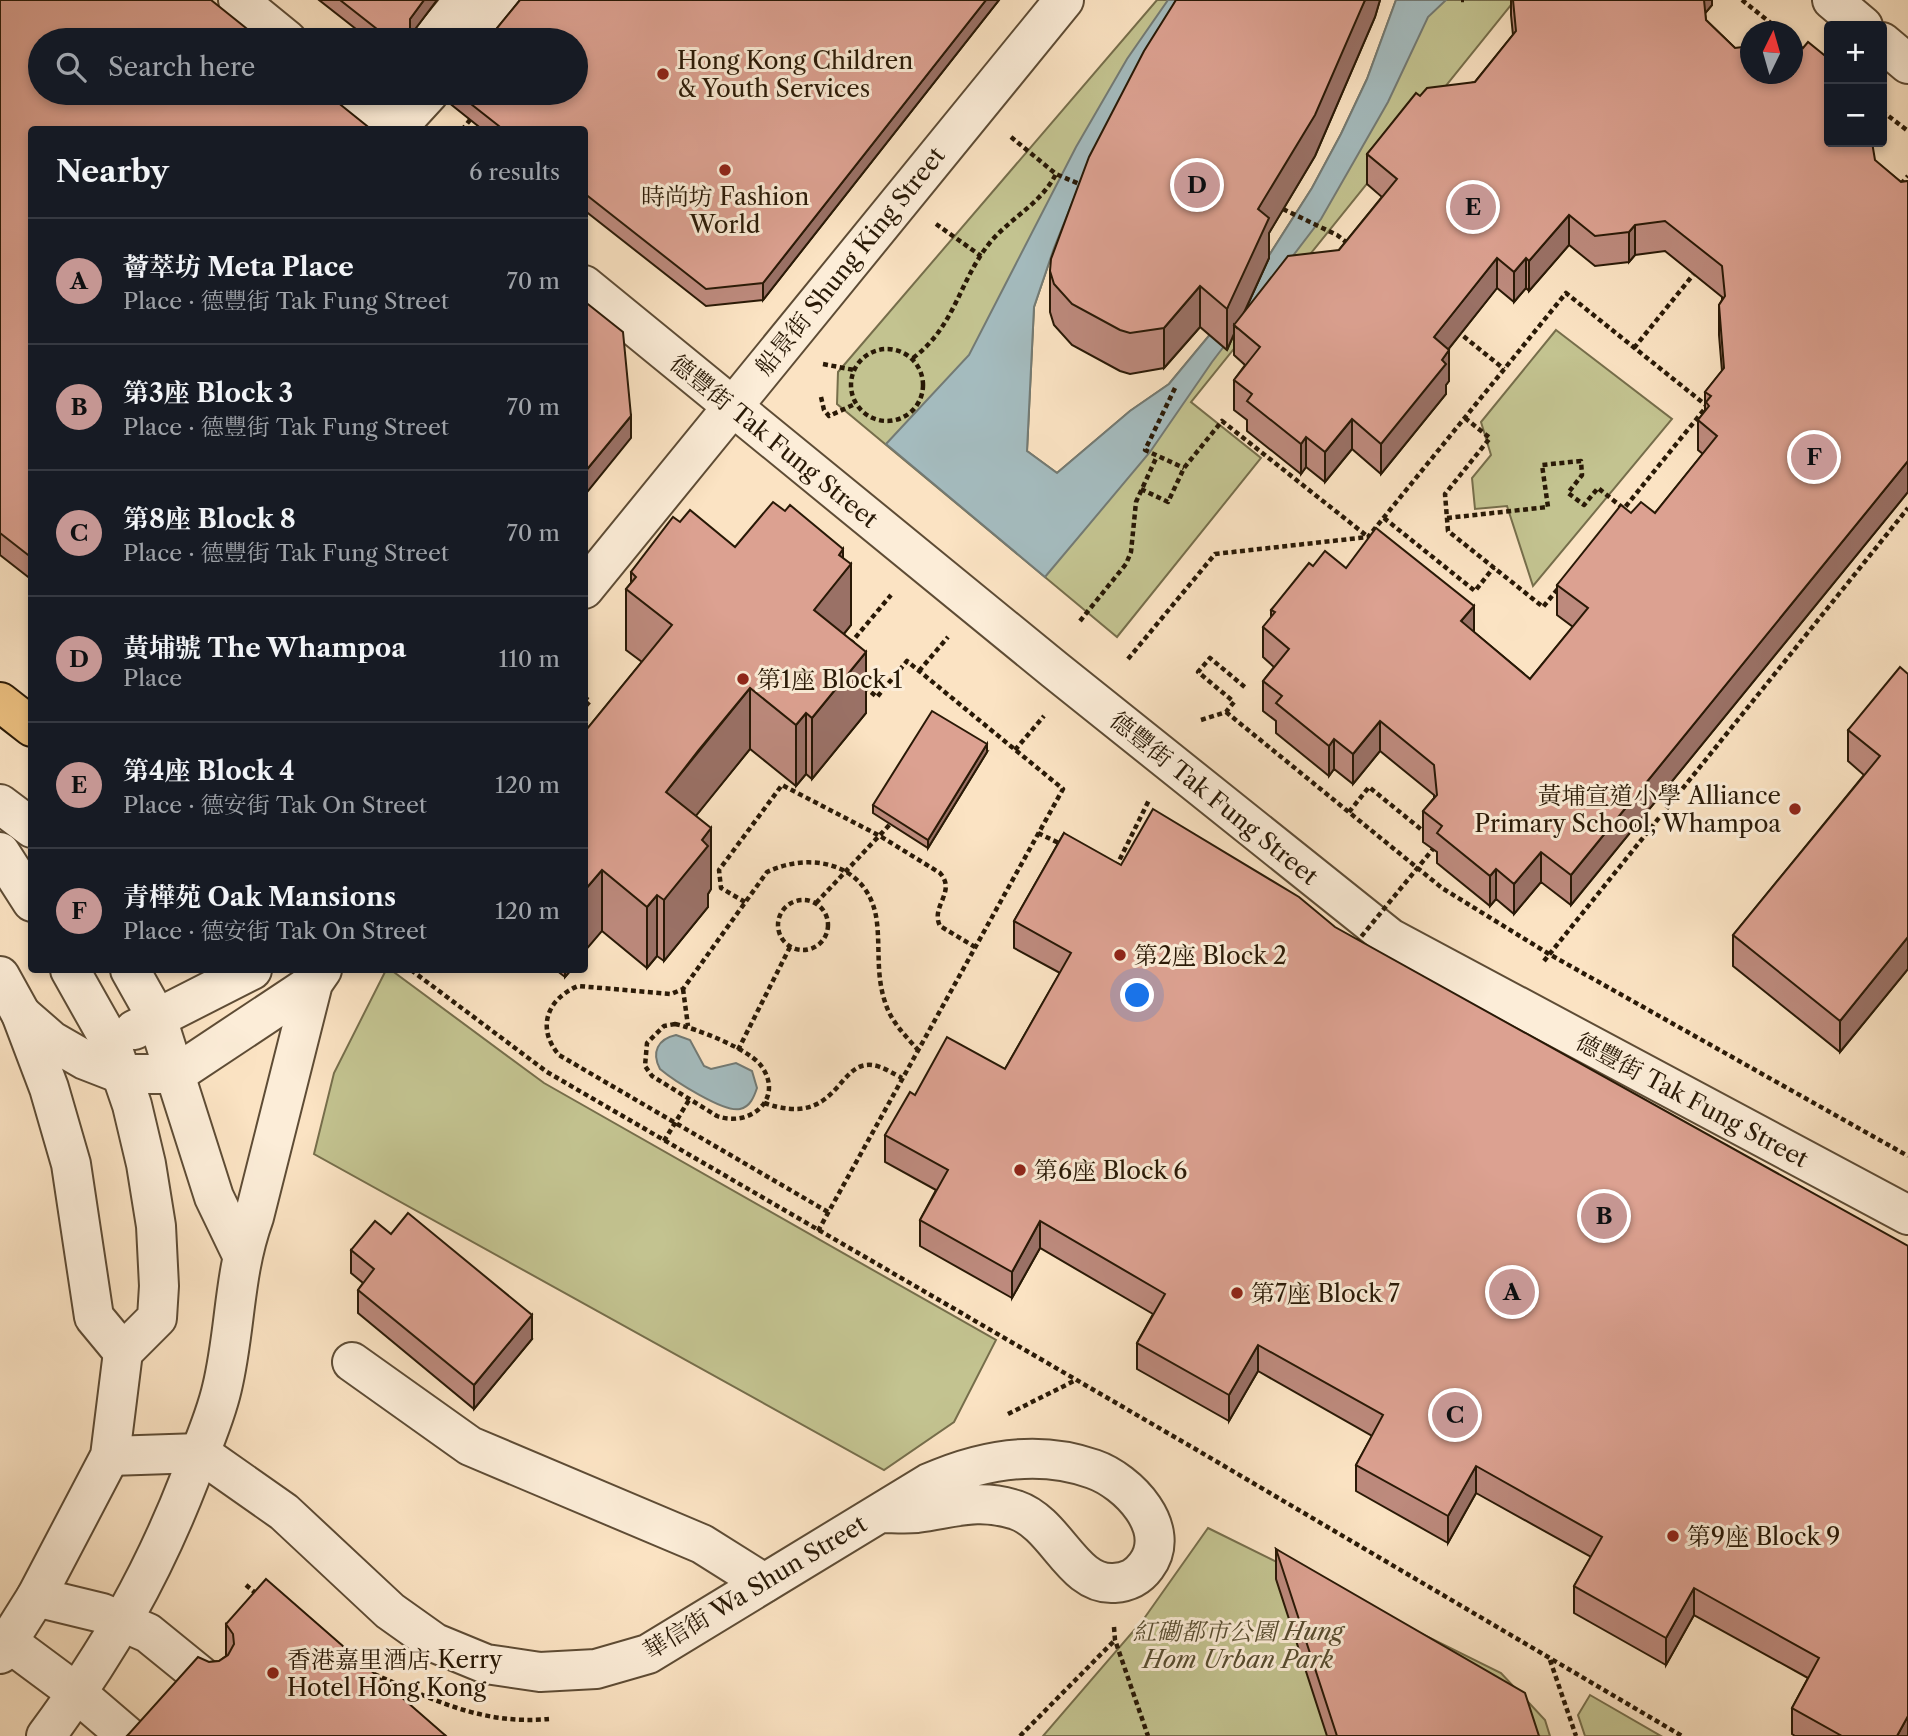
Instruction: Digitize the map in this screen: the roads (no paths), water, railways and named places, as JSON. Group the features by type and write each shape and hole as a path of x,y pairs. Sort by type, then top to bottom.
{"main road":[{"path":"0,702 28,724"}],"street":[{"path":"238,0 272,28"},
{"path":"441,28 464,0"},
{"name":"船景街 Shung King Street","path":"588,584 1063,0"},
{"path":"482,28 502,5"},
{"path":"1887,46 1908,64"},
{"name":"德豐街 Tak Fung Street","path":"588,288 1044,662 1390,938 1908,1215"},
{"path":"0,804 28,825"},
{"path":"0,852 28,896"},
{"path":"71,973 116,1058 146,1164 156,1226 159,1286 157,1318 123,1352 110,1456 36,1597 4,1648 78,1693 127,1736"},
{"path":"132,973 157,1018 214,1197 241,1252"},
{"path":"116,1058 157,1018 246,973"},
{"path":"0,976 21,1014 49,1088 71,1164 94,1317 123,1352"},
{"path":"21,1014 52,1041 85,1060 116,1058 176,1074 318,976"},
{"path":"46,1736 78,1693 124,1622 173,1521 200,1453 222,1388 241,1252 254,1217 318,976"},
{"path":"352,1362 470,1446 702,1544 764,1583"},
{"path":"110,1456 200,1453"},
{"name":"華信街 Wa Shun Street","path":"200,1453 284,1512 390,1611 435,1643 486,1664 540,1672 596,1669 648,1654 929,1483 963,1468 999,1459 1064,1461 1096,1469 1126,1489 1150,1518 1154,1529 1154,1552 1142,1571 1123,1582 1110,1583 1086,1576 1046,1528 1017,1510 975,1502 916,1513 880,1513"},
{"path":"36,1597 124,1622 148,1633 212,1685"}],"water":[{"path":"1168,0 1188,0 1103,138 1077,191 1034,307 1027,451 1057,473 1130,411 1169,384 1247,290 1312,188 1341,134 1367,79 1396,0 1446,0 1428,17 1388,102 1321,219 1212,362 1150,452 1045,577 886,444 969,355 1076,147 1127,59"},
{"path":"676,1035 690,1040 704,1066 711,1069 736,1063 752,1071 757,1088 749,1104 740,1109 723,1106 687,1088 660,1069 656,1057 658,1047"}],"place":[{"name":"Hong Kong Children & Youth Services","path":"663,74"},
{"name":"時尚坊 Fashion World","path":"725,170"},
{"name":"黃埔號 The Whampoa","path":"1197,185"},
{"name":"第4座 Block 4","path":"1473,207"},
{"name":"青樺苑 Oak Mansions","path":"1814,457"},
{"name":"第1座 Block 1","path":"743,679"},
{"name":"黃埔宣道小學 Alliance Primary School, Whampoa","path":"1795,809"},
{"name":"第2座 Block 2","path":"1120,955"},
{"name":"第6座 Block 6","path":"1020,1170"},
{"name":"第3座 Block 3","path":"1604,1216"},
{"name":"薈萃坊 Meta Place","path":"1512,1292"},
{"name":"第7座 Block 7","path":"1237,1293"},
{"name":"第8座 Block 8","path":"1455,1415"},
{"name":"第9座 Block 9","path":"1673,1536"},
{"name":"香港嘉里酒店 Kerry Hotel Hong Kong","path":"273,1673"}],"park label":[{"name":"紅磡都市公園 Hung Hom Urban Park","path":"1238,1645"}]}
